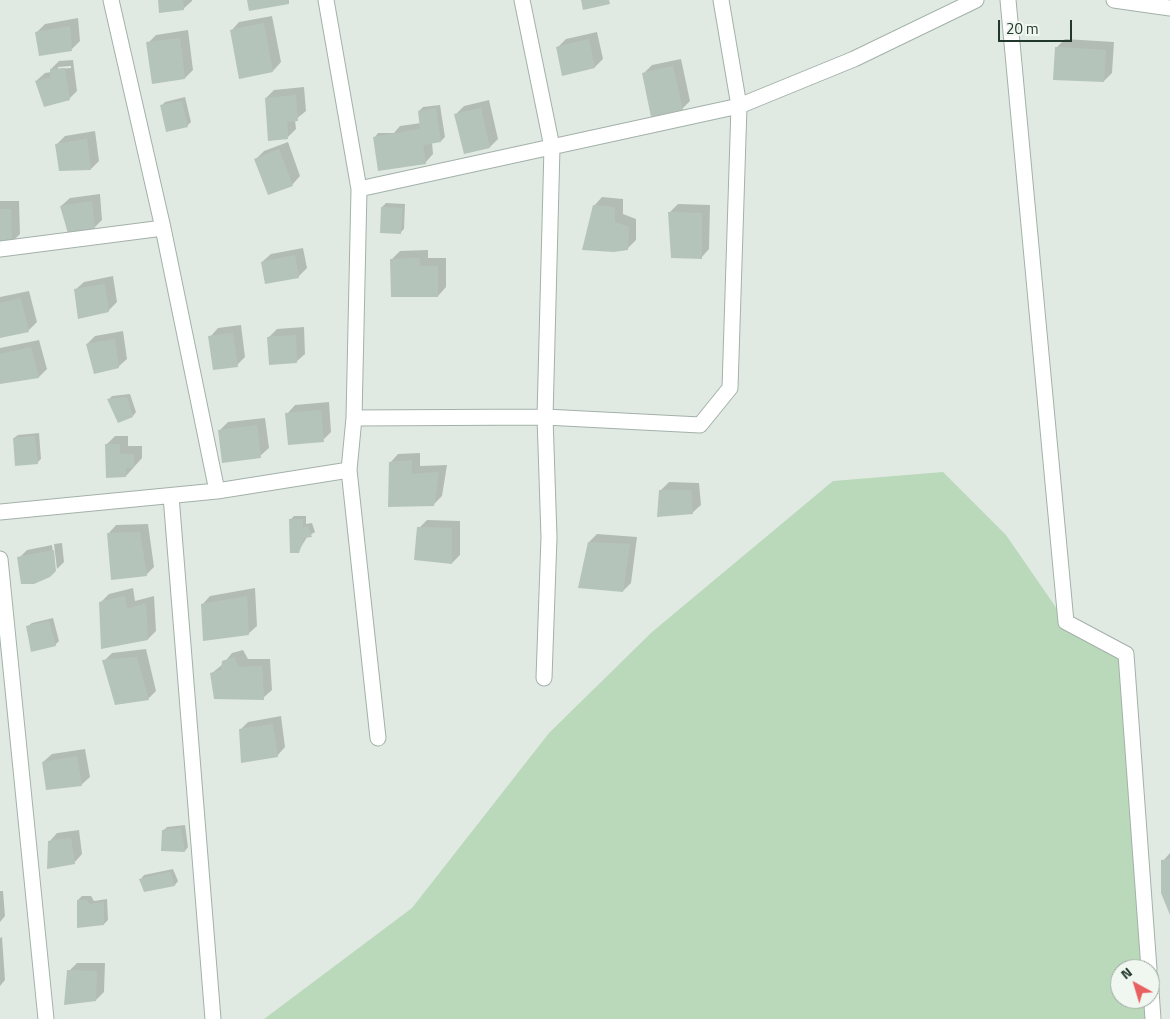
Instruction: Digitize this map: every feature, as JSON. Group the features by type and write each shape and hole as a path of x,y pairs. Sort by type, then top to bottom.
{"street":[{"path":"111,0 163,228 217,491"},
{"path":"326,0 359,189 354,418 349,470 378,738"},
{"path":"522,0 552,147 545,417 549,538 544,678"},
{"path":"354,418 545,417 700,425 730,388 739,106 721,0"},
{"path":"359,189 739,106 854,58 976,0"},
{"path":"1008,0 1066,622 1126,654 1149,959"},
{"path":"1114,0 1170,8"},
{"path":"0,248 163,228"},
{"path":"0,512 217,491 349,470"},
{"path":"171,496 214,1019"},
{"path":"0,559 46,1019"}],"green space":[{"path":"943,472 1006,535 1066,622 1126,654 1148,959 1110,959 1110,1009 1152,1009 1153,1019 264,1019 412,908 549,733 652,632 833,481"}],"building":[{"path":"158,0 183,0 184,10 159,13"},
{"path":"247,0 289,0 289,4 249,11"},
{"path":"581,0 609,0 610,4 583,10"},
{"path":"264,23 273,72 239,79 230,30"},
{"path":"70,26 72,51 39,56 35,32"},
{"path":"180,38 185,79 152,84 146,42"},
{"path":"589,39 595,68 562,76 556,47"},
{"path":"1055,47 1106,50 1104,82 1053,80"},
{"path":"673,66 683,110 651,117 642,73"},
{"path":"65,68 70,100 44,107 35,81 50,78 50,69"},
{"path":"296,95 298,121 287,122 288,139 268,141 265,98"},
{"path":"182,101 188,127 166,132 160,105"},
{"path":"436,108 441,142 423,145 426,164 378,171 373,137 420,129 418,111"},
{"path":"481,108 490,148 464,154 454,114"},
{"path":"87,139 91,170 59,171 55,144"},
{"path":"279,149 293,186 268,195 254,159"},
{"path":"92,201 95,230 69,237 60,206"},
{"path":"593,205 615,207 615,222 629,227 628,250 614,252 582,250"},
{"path":"381,207 402,208 401,234 380,233"},
{"path":"0,209 11,209 12,243 0,245"},
{"path":"668,212 702,213 702,259 671,258"},
{"path":"295,255 299,278 265,284 261,262"},
{"path":"420,258 420,266 438,266 438,297 391,297 390,259"},
{"path":"105,284 109,312 78,319 74,289"},
{"path":"21,298 29,332 0,338 0,303"},
{"path":"233,333 238,367 213,370 208,336"},
{"path":"296,335 297,363 269,365 267,337"},
{"path":"115,339 119,368 94,374 86,344"},
{"path":"31,347 39,378 0,384 0,354"},
{"path":"127,397 133,417 118,423 107,399"},
{"path":"321,410 324,442 288,445 285,413"},
{"path":"257,425 261,458 222,463 218,430"},
{"path":"35,436 38,464 15,466 13,438"},
{"path":"105,444 120,444 120,454 134,454 134,468 126,468 126,477 106,478"},
{"path":"412,460 412,474 439,472 434,506 388,507 389,462"},
{"path":"659,490 691,490 693,514 657,517"},
{"path":"289,519 303,519 303,527 308,526 312,537 304,538 299,553 290,553"},
{"path":"417,527 452,528 452,564 414,560"},
{"path":"140,532 147,576 111,580 107,533"},
{"path":"588,542 630,544 623,592 578,588"},
{"path":"54,550 56,571 50,577 34,584 21,584 17,557"},
{"path":"125,596 127,609 146,603 148,640 101,649 99,602"},
{"path":"247,596 249,635 203,641 201,604"},
{"path":"49,621 56,646 31,652 26,626"},
{"path":"137,657 149,700 115,705 102,660"},
{"path":"234,657 239,667 262,666 264,700 214,699 210,673 221,670 222,661"},
{"path":"273,724 278,757 241,763 239,729"},
{"path":"77,756 82,786 46,790 42,762"},
{"path":"181,828 185,852 161,851 162,830"},
{"path":"71,838 75,864 47,869 48,841"},
{"path":"1170,859 1170,915 1161,893 1161,860"},
{"path":"170,872 175,886 144,892 139,879"},
{"path":"77,900 87,900 90,904 104,902 104,925 77,928"},
{"path":"67,970 97,971 96,1001 64,1005"}]}
